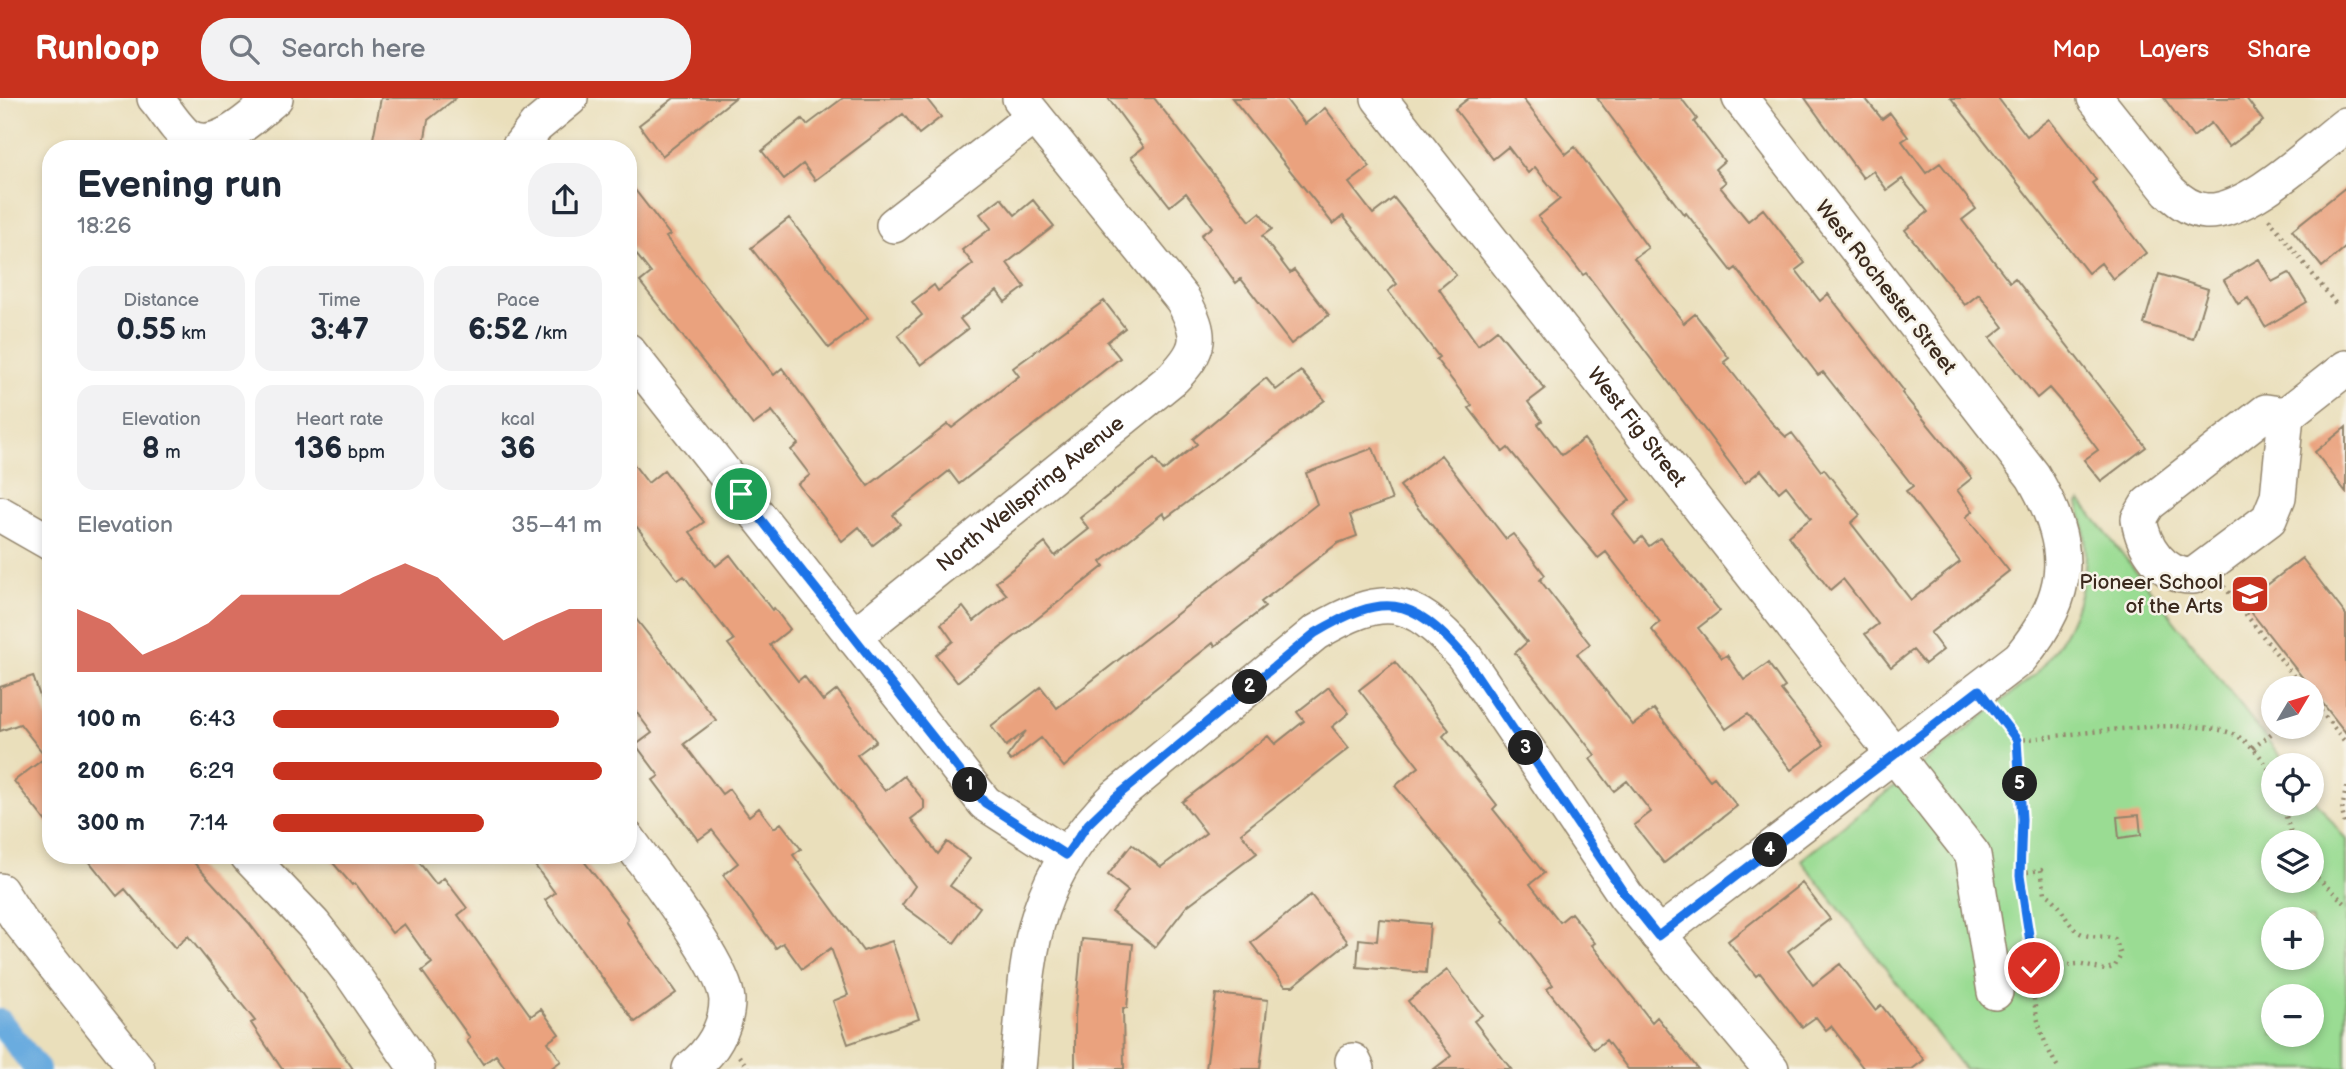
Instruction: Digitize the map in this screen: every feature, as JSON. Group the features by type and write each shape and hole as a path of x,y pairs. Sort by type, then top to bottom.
{"street":[{"path":"155,98 187,136 198,140"},
{"path":"210,140 227,134 275,98"},
{"path":"525,140 536,126 570,98"},
{"name":"West Fig Street","path":"1379,98 1972,855 1995,992"},
{"name":"West Rochester Street","path":"1658,936 2020,658 2043,630 2056,599 2062,566 2059,530 2033,476 1740,98"},
{"path":"2095,98 2169,191 2179,201 2203,211 2219,211 2251,196 2346,125"},
{"path":"894,225 1027,107"},
{"name":"North Wellspring Avenue","path":"853,637 1173,378 1189,361 1197,344 1196,326 1183,300 1027,107"},
{"path":"637,362 985,803 1066,855"},
{"path":"2286,415 2266,412 2148,504 2139,519 2141,535 2166,569 2181,576 2193,576 2269,519 2278,497 2286,415 2346,368"},
{"path":"0,514 42,537"},
{"path":"1018,1069 1030,944 1043,900 1066,855 1088,824 1116,797 1315,633 1351,611 1373,604 1393,605 1419,614 1446,635 1464,656 1626,896 1770,1069"},
{"path":"637,852 715,965 727,999 721,1035 690,1069"},
{"path":"256,864 313,924 352,974 417,1069"},
{"path":"6,914 136,1069"}],"path":[{"path":"2251,196 2336,304"},
{"path":"2220,581 2294,676"},
{"path":"1979,690 2017,740 2022,819 2020,873 2034,968 2033,980 2041,1035 2059,1069"},
{"path":"2324,716 2346,743"},
{"path":"2017,740 2183,725 2215,728 2235,735 2253,748 2261,759"},
{"path":"2253,748 2264,739"},
{"path":"2346,787 2342,811 2346,828"},
{"path":"2020,873 2041,870 2045,893 2061,904 2073,928 2090,936 2115,939 2121,956 2115,966 2105,970 2078,964 2034,968"},
{"path":"2324,884 2346,904"}],"green space":[{"path":"2081,501 2261,732 2261,739 2267,739 2278,753 2261,753 2261,816 2324,816 2324,812 2346,840 2346,1069 1964,1069 1801,860 2036,674 2063,636 2080,594 2085,572 2084,527 2078,503"}],"building":[{"path":"381,98 456,98 428,120 425,140 373,140"},
{"path":"674,98 735,98 662,156 639,125"},
{"path":"843,98 926,98 941,117 919,134 903,114 815,180 803,164 784,179 762,151 802,119 807,125"},
{"path":"1108,98 1154,98 1250,221 1260,213 1272,229 1262,236 1290,273 1294,270 1329,315 1291,344 1241,279 1236,283 1201,235 1212,227 1186,193 1170,206 1131,157 1144,147"},
{"path":"1232,98 1285,98 1305,124 1325,108 1370,167 1349,183 1373,214 1394,198 1456,275 1439,289 1478,345 1497,330 1545,389 1528,402 1542,421 1538,424 1562,455 1584,439 1630,500 1612,514 1635,543 1642,537 1649,546 1660,538 1720,611 1698,628 1722,658 1727,655 1744,680 1768,663 1785,687 1781,690 1824,745 1791,770 1748,714 1726,729 1683,668 1651,629 1660,622 1606,552 1598,558 1508,448 1503,452 1469,408 1472,406 1436,359 1439,357 1388,291 1397,284 1343,216 1333,224"},
{"path":"1469,98 1522,98 1566,154 1575,147 1648,248 1634,258 1684,323 1695,314 1729,358 1724,362 1772,423 1786,437 1792,433 1821,471 1824,469 1860,515 1851,523 1911,600 1960,562 1906,491 1913,486 1823,372 1818,375 1736,268 1732,271 1686,213 1684,215 1597,98 1681,98 1697,119 1694,122 1724,161 1715,169 1726,182 1720,187 1748,221 1763,209 1805,263 1796,270 1820,301 1828,294 1904,391 1902,393 1972,478 1957,490 1973,511 1966,517 2009,571 1930,633 1943,650 1925,664 1913,650 1891,667 1865,634 1878,624 1843,579 1830,590 1788,536 1811,518 1786,486 1779,492 1761,470 1745,483 1586,273 1583,275 1538,217 1560,199 1535,167 1528,173 1508,147 1493,159 1455,109"},
{"path":"1805,98 1865,98 1882,119 1890,113 1908,137 1902,141 1926,173 1940,163 1976,209 1962,220 2010,282 2015,278 2146,447 2101,481 2084,460 2098,450 2068,410 2049,388 2037,398 1990,338 2004,327 1979,294 1965,305 1905,230 1928,212 1902,179 1887,190 1873,171 1863,178"},
{"path":"1951,98 1998,98 2027,136 2049,119 2096,180 2092,183 2146,253 2113,279 2101,263 2088,273"},
{"path":"2164,98 2246,98 2263,121 2229,147 2211,123 2193,137"},
{"path":"2346,187 2346,247 2322,267 2292,230"},
{"path":"637,193 670,235 666,237 774,375 782,368 868,486 948,424 952,428 1019,376 1013,368 1104,301 1125,328 1107,342 1120,358 959,484 949,471 893,515 900,524 873,545 859,527 842,541 798,484 810,475 791,450 798,444 772,411 753,425 640,282 651,273 637,255"},
{"path":"1001,198 1015,215 1033,200 1054,226 1007,263 1025,287 1005,302 997,291 960,319 968,329 921,365 898,335 922,315 912,302 934,285 938,291 973,264 962,250 991,228 980,214"},
{"path":"789,218 868,318 829,348 751,248"},
{"path":"2259,259 2272,282 2289,273 2307,302 2265,327 2248,298 2238,304 2224,280"},
{"path":"2159,274 2208,289 2193,339 2144,324"},
{"path":"1301,371 1325,400 1166,518 1163,513 1101,562 1104,566 957,682 936,655 953,641 941,624 963,607 974,621 1007,595 996,582 1045,543 1055,556 1089,529 1080,518 1154,459 1163,471 1197,444 1193,439 1266,378 1276,390"},
{"path":"2346,427 2346,492 2315,452"},
{"path":"1373,448 1392,500 1350,515 1357,536 1338,543 1261,602 1265,607 1215,646 1213,643 1137,703 1064,767 1041,738 1011,761 1007,757 1026,731 1006,746 991,726 1041,687 1057,708 1317,504 1306,473"},
{"path":"1441,455 1506,539 1513,534 1545,575 1540,580 1590,644 1577,654 1633,725 1654,709 1710,780 1714,777 1737,806 1664,863 1634,825 1651,812 1627,781 1614,791 1590,759 1595,755 1515,653 1527,642 1400,486"},
{"path":"637,469 648,483 664,470 704,522 690,532 716,566 730,555 772,610 774,608 790,629 770,645 798,681 804,676 823,701 837,690 876,741 857,755 885,791 904,776 924,801 924,809 911,819 938,854 947,842 970,859 950,886 980,907 954,943 902,905 915,886 728,644 734,640 684,576 678,580 637,527"},
{"path":"2302,558 2346,615 2346,733 2324,705 2324,676 2301,676 2244,603"},
{"path":"637,620 716,720 684,744 722,794 729,789 749,816 759,808 774,828 781,823 801,849 793,855 863,951 892,941 919,1019 848,1044 833,1001 848,995 831,948 802,969 783,943 776,948 723,875 738,863 712,830 698,840 653,780 659,776 637,746 652,733 637,713"},
{"path":"1395,662 1449,730 1443,736 1497,805 1493,809 1544,873 1530,884 1560,922 1571,913 1595,943 1592,945 1652,1022 1657,1017 1698,1069 1628,1069 1606,1040 1594,1049 1547,989 1553,985 1503,921 1505,919 1395,786 1419,767 1359,690"},
{"path":"33,676 42,702 42,752 20,724 0,731 0,687"},
{"path":"1329,687 1349,713 1332,727 1349,748 1241,833 1257,853 1187,906 1155,947 1112,912 1128,891 1108,875 1132,844 1161,867 1206,833 1182,802 1268,736 1275,744 1304,721 1297,712"},
{"path":"42,760 42,817 14,781"},
{"path":"2139,815 2141,835 2119,838 2117,817"},
{"path":"91,864 195,864 249,923 289,975 353,1069 282,1069 251,1023 255,1021 188,936 175,948 125,889 117,896"},
{"path":"334,864 420,864 436,884 444,878 467,908 458,915 531,1016 541,1009 559,1034 548,1042 561,1061 550,1069 506,1069 496,1055 483,1064 467,1041 470,1038 422,971 432,963 404,924 392,933 355,883 352,885"},
{"path":"534,864 586,864 628,919 626,921 676,993 635,1022 545,900 555,893"},
{"path":"1802,883 1830,919 1788,951 1813,985 1840,964 1875,1010 1881,1005 1924,1060 1912,1069 1864,1069 1831,1026 1826,1030 1816,1017 1802,1027 1760,973 1756,976 1728,941"},
{"path":"1311,895 1348,942 1293,986 1285,986 1251,943"},
{"path":"1379,919 1430,924 1426,973 1357,967 1359,939 1377,941"},
{"path":"1082,939 1133,944 1127,1008 1123,1008 1124,1069 1075,1069 1075,1015"},
{"path":"1447,970 1482,1015 1474,1021 1511,1069 1434,1069 1451,1056 1408,1001"},
{"path":"1216,994 1268,1000 1260,1069 1206,1069"}],"waterway":[{"path":"0,1022 37,1069"}],"place":[{"name":"Pioneer School of the Arts","path":"2250,594"}],"route":[{"path":"741,494 985,803 1066,855 1088,824 1116,797 1315,633 1351,611 1373,604 1393,605 1419,614 1446,635 1464,656 1626,896 1658,936 1979,690 2017,740 2022,819 2020,876 2034,968"}]}
